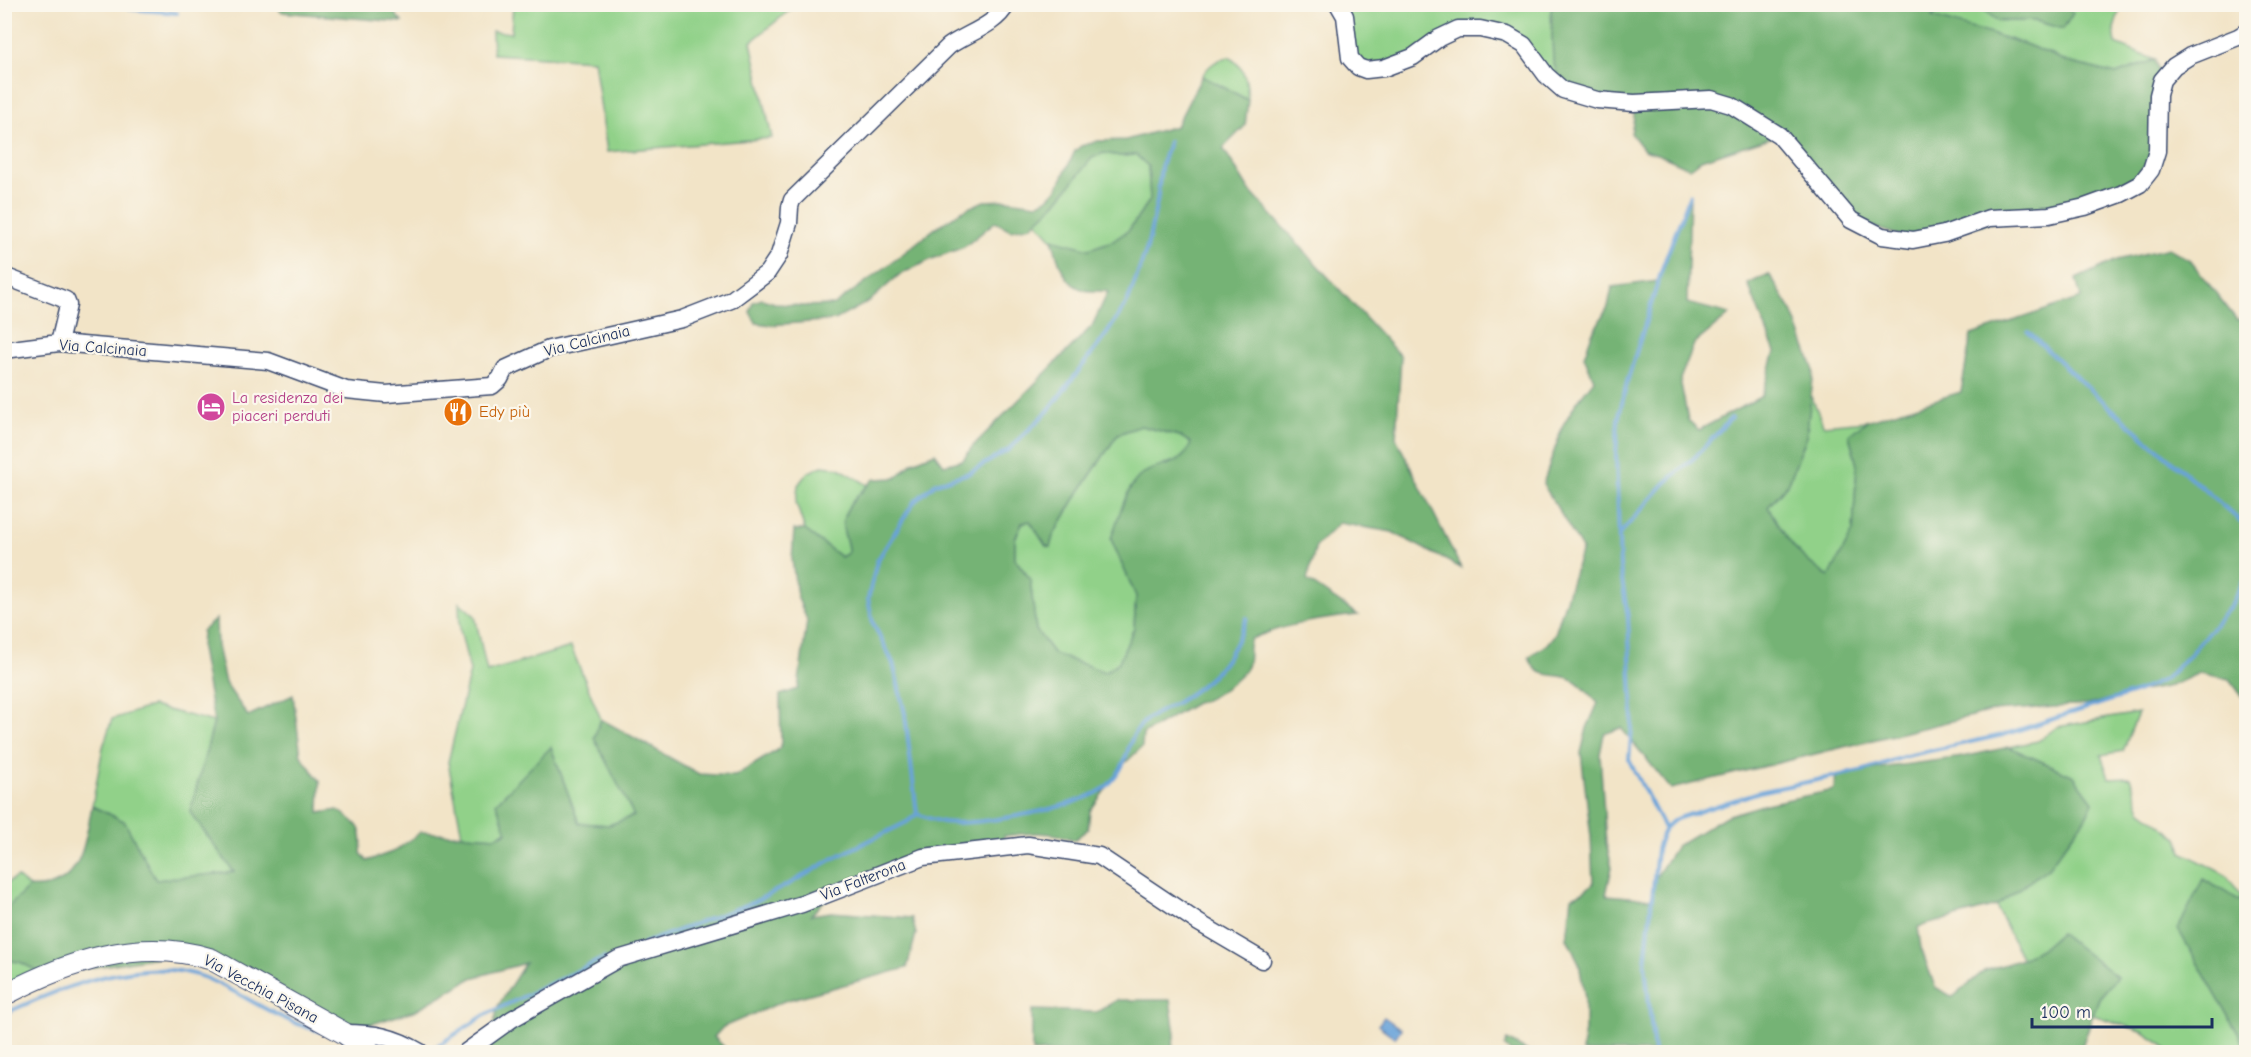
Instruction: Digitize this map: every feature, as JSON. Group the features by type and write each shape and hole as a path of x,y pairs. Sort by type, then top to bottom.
{"main road":[{"name":"Via Vecchia Pisana","path":"4,995 55,970 92,958 118,952 165,950 189,952 211,959 344,1033 371,1053"}],"street":[{"name":"Via Calcinaia","path":"4,350 59,343 268,361 346,390 386,394 492,386 500,379 505,369 549,349 682,319 731,300 767,273 779,255 789,223 792,200 949,46 968,33 990,24 1007,4"},
{"path":"1338,4 1345,16 1350,58 1358,67 1366,70 1384,68 1413,57 1439,38 1458,29 1480,29 1507,35 1524,45 1546,75 1563,90 1597,100 1634,103 1711,99 1731,105 1779,135 1851,220 1882,236 1913,240 1944,234 1989,218 2049,215 2085,207 2121,194 2140,184 2151,170 2157,151 2158,95 2162,80 2174,66 2190,56 2247,32"},
{"path":"4,276 66,300 68,305 59,343"},
{"name":"Via Falterona","path":"466,1053 512,1019 618,960 802,904 923,857 1028,845 1099,856 1199,923 1262,960"},
{"name":"Via Vecchia Pisana","path":"344,1033 370,1032 400,1040 420,1053"}],"green space":[{"path":"277,5 388,5 402,22 281,12"},
{"path":"513,5 796,5 751,42 772,138 607,152 594,60 493,54 492,31 511,33"},
{"path":"1338,5 1551,5 1553,61 1563,90 1524,45 1458,29 1413,57 1358,67"},
{"path":"1551,5 1947,5 1932,17 2025,44 2071,63 2116,74 2155,60 2162,80 2157,151 2121,194 1913,240 1851,220 1779,135 1701,160 1689,168 1644,150 1631,133 1634,103 1563,90 1553,61"},
{"path":"1947,5 1963,5 1982,9 1998,21 2036,21 2063,29 2073,13 2063,5 2121,5 2114,29 2116,44 2155,60 2116,74 2071,63 2025,44 1932,17"},
{"path":"1963,5 2063,5 2073,13 2063,29 2036,21 1998,21 1982,9"},
{"path":"1229,57 1242,70 1248,100 1202,76 1213,63"},
{"path":"1202,76 1248,100 1245,126 1223,148 1249,190 1401,357 1396,438 1461,568 1392,532 1339,523 1316,546 1307,580 1358,615 1303,623 1277,629 1251,639 1248,663 1241,675 1218,693 1143,734 1142,747 1123,765 1090,811 1088,829 1074,840 1031,833 1004,836 1004,845 905,859 825,900 811,915 831,912 912,918 916,934 907,968 784,1001 723,1027 714,1037 729,1052 473,1052 492,1033 498,1006 525,963 472,978 416,1010 344,1033 189,952 45,975 20,962 5,960 4,911 29,887 60,882 70,874 82,850 92,806 124,821 156,880 234,872 190,812 214,722 201,649 202,631 216,619 217,646 225,683 248,716 293,695 301,756 320,781 319,813 338,810 359,827 362,838 361,853 367,861 395,851 421,832 496,837 507,832 496,803 551,747 579,823 609,825 634,816 594,738 601,719 699,774 735,776 781,748 780,695 798,689 807,620 797,596 792,560 794,530 805,530 841,557 848,553 843,525 846,512 874,479 896,478 913,462 935,453 944,465 963,460 972,447 1092,326 1108,292 1084,290 1071,282 1062,269 1052,239 1089,249 1113,241 1129,230 1150,200 1148,166 1136,155 1120,156 1104,153 1092,158 1056,203 1031,226 1011,230 995,222 964,247 899,275 870,301 835,320 771,325 756,323 750,312 753,302 762,299 778,304 834,305 934,229 962,211 984,201 1007,200 1037,204 1047,199 1057,189 1075,151 1081,146 1098,141 1126,140 1176,126","holes":["1141,426 1180,436 1191,443 1187,452 1175,461 1152,469 1138,478 1125,499 1111,539 1136,596 1134,628 1119,662 1105,672 1054,654 1036,630 1030,579 1015,559 1015,539 1022,523 1030,521 1046,546 1050,547 1053,536 1074,500 1118,434"]},
{"path":"1104,153 1120,156 1136,155 1148,166 1150,200 1129,230 1113,241 1089,249 1052,239 1036,221 1056,203 1091,158"},
{"path":"1690,195 1687,303 1730,314 1694,344 1680,379 1688,420 1699,430 1762,396 1775,352 1748,284 1769,274 1793,313 1814,371 1806,438 1789,482 1768,507 1794,546 1809,562 1829,577 1853,531 1857,465 1849,435 1866,421 1961,392 1971,335 2081,298 2076,279 2117,260 2169,248 2190,260 2237,320 2246,317 2246,701 2229,679 2199,673 2171,686 2088,705 1992,711 1671,789 1621,728 1604,734 1600,754 1606,843 1612,867 1606,895 1652,899 1654,880 1676,846 1726,816 1766,804 1834,790 1836,776 1963,757 2009,747 2074,776 2093,802 2086,817 2048,868 1996,906 1918,927 1921,948 1935,987 1953,997 1984,971 2022,959 2044,947 2060,933 2117,977 2099,998 2080,1052 1582,1052 1585,998 1579,963 1567,938 1572,897 1593,884 1591,837 1581,753 1587,728 1598,703 1573,680 1537,670 1529,657 1547,644 1555,634 1582,549 1543,484 1563,425 1594,380 1584,356 1592,334 1608,307 1612,287 1658,281"},
{"path":"1811,395 1823,425 1866,421 1849,435 1857,465 1853,531 1829,578 1814,568 1790,545 1768,507 1789,482 1806,438"},
{"path":"1141,426 1180,436 1191,443 1188,453 1179,460 1165,464 1131,487 1111,539 1136,596 1134,628 1119,662 1105,672 1054,654 1036,630 1030,579 1015,559 1015,539 1022,523 1030,521 1046,546 1050,547 1053,536 1074,500 1118,434"},
{"path":"822,466 839,468 868,485 851,503 843,519 848,554 841,557 805,530 796,503 798,485 807,473"},
{"path":"459,602 475,616 487,672 571,647 601,719 594,738 635,815 609,825 579,823 551,747 507,831 496,837 462,835 448,762 470,671 460,630"},
{"path":"152,706 214,722 190,812 234,872 156,880 124,821 92,806 103,747 112,719"},
{"path":"2138,713 2123,751 2101,755 2109,778 2130,777 2141,810 2178,838 2182,852 2226,875 2246,901 2246,904 2239,899 2178,929 2246,1047 2246,1052 2170,1052 2141,1031 2093,1015 2099,998 2117,977 2060,933 2044,947 2022,959 1996,906 2048,868 2086,817 2093,802 2074,776 2009,747 2038,741 2057,727"},
{"path":"17,877 29,887 5,911 5,884"},
{"path":"2203,879 2246,904 2246,1047 2178,929"},
{"path":"4,960 20,962 45,975 5,995"},
{"path":"1117,1000 1170,1000 1175,1034 1171,1052 1032,1052 1032,1010 1097,1012"},
{"path":"1507,1040 1529,1052 1511,1052 1504,1046"}],"water":[{"path":"1384,1017 1401,1029 1395,1038 1378,1025"}],"waterway":[{"path":"121,4 130,9 177,13"},
{"path":"917,814 905,714 893,663 873,623 868,599 877,561 914,502 936,483 969,473 1008,450 1048,411 1106,335 1128,301 1147,248 1157,202 1161,167 1169,142"},
{"path":"1664,828 1629,760 1633,715 1628,618 1620,567 1616,455 1618,420 1627,382 1663,266 1690,195"},
{"path":"2028,332 2088,388 2246,526"},
{"path":"1619,535 1665,483 1695,457 1731,418"},
{"path":"1654,1052 1645,964 1657,850 1663,832 1672,822 1759,792 1865,770 1906,756 2003,735 2137,692 2165,679 2189,655 2230,607 2246,577"},
{"path":"917,814 943,822 979,821 1030,814 1079,800 1097,792 1109,784 1120,770 1141,725 1190,694 1220,668 1234,646 1247,618"},
{"path":"644,943 754,902 834,858 907,822 917,814"},
{"path":"428,1052 485,1015 604,958"},
{"path":"4,1014 75,985 102,977 154,969 179,971 203,977 289,1021 320,1031"},
{"path":"374,1043 395,1052"}],"place":[{"name":"La residenza dei piaceri perduti","path":"211,407"},
{"name":"Edy più","path":"458,412"}]}
